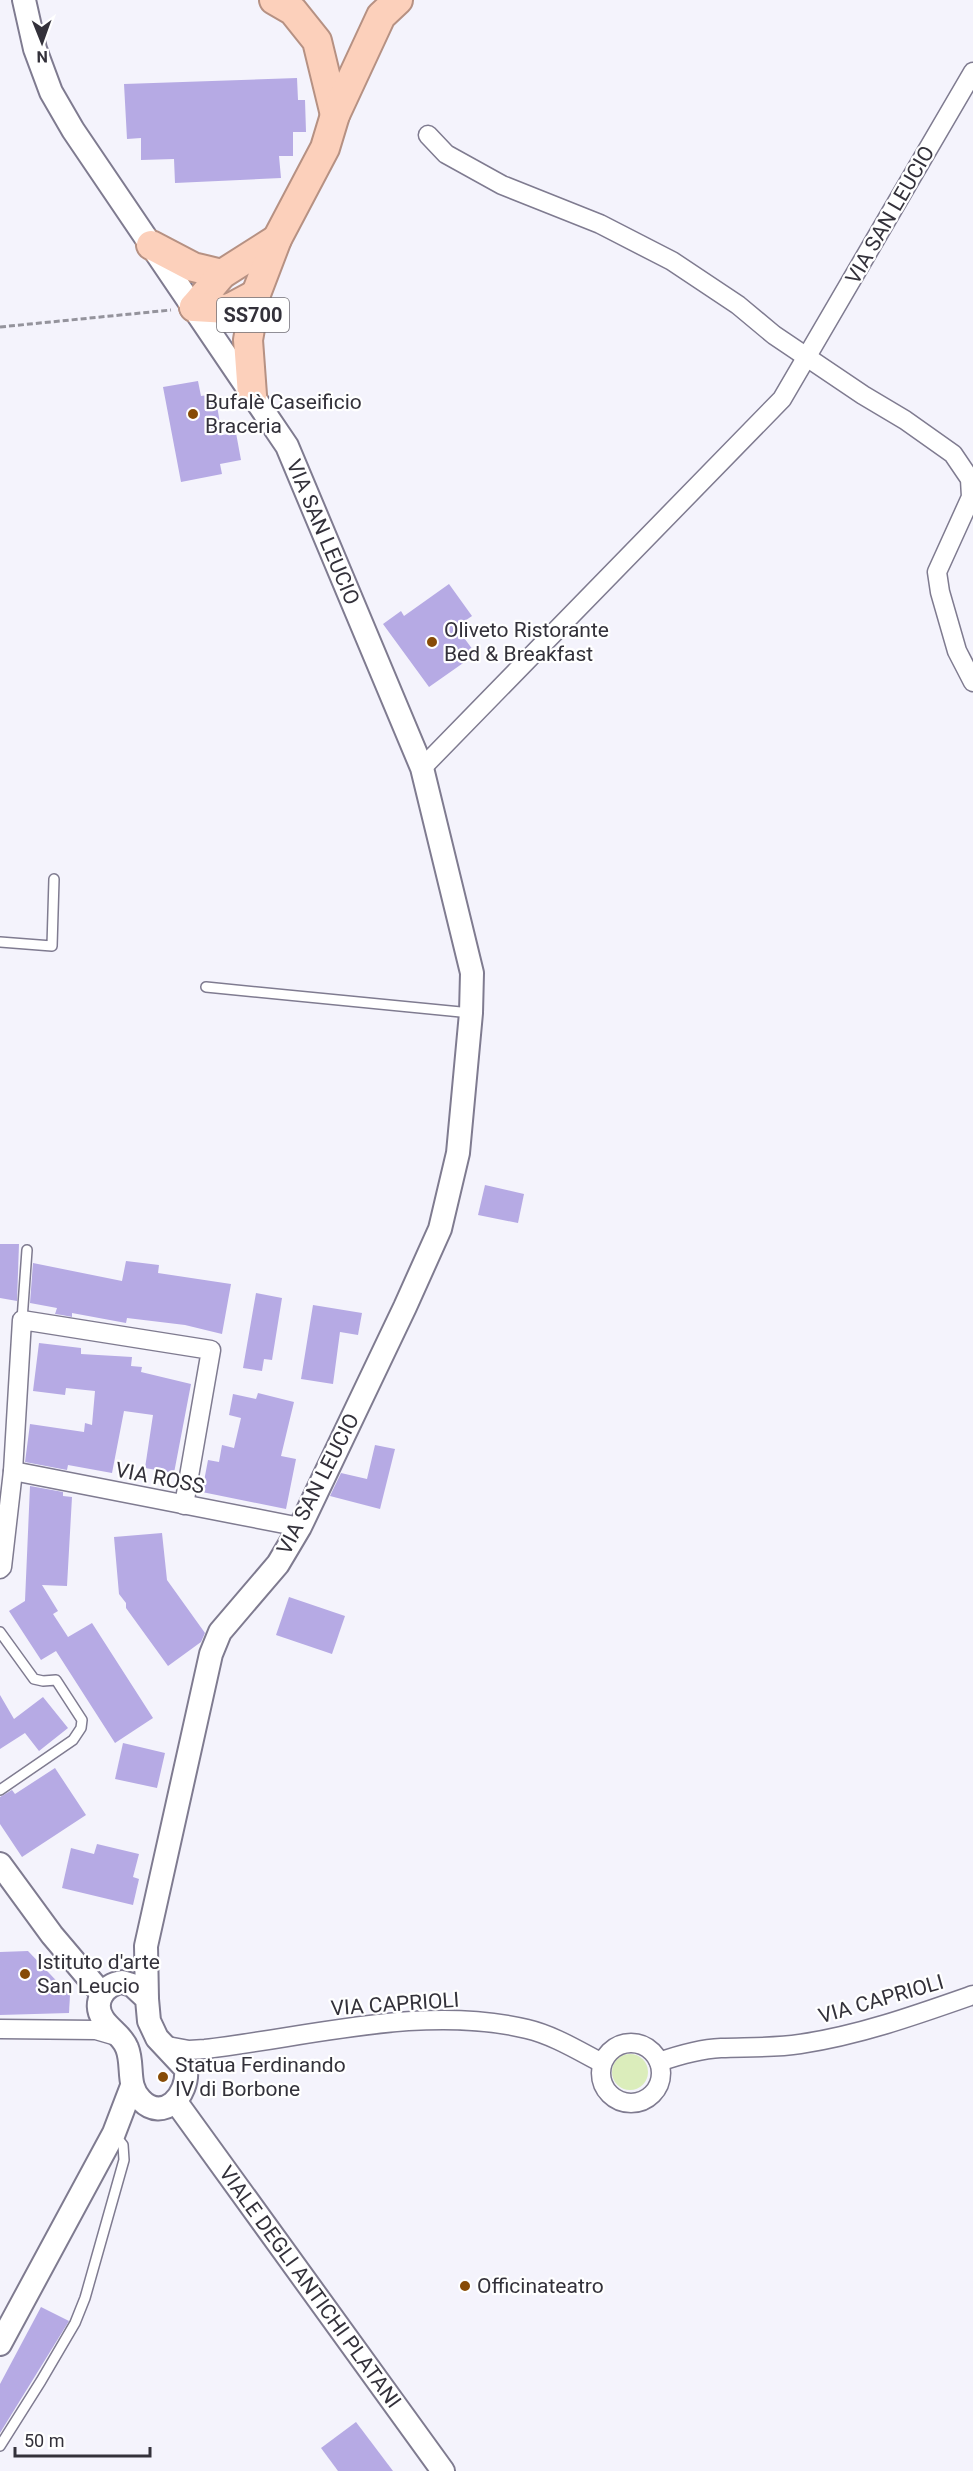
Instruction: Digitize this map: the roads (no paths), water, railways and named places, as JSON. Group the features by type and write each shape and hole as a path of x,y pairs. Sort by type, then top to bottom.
{"highway":[{"path":"274,0 293,11 317,41 335,115"},
{"name":"SS700","path":"252,395 248,340 256,294 278,239 325,148 335,115 381,16 398,0"},
{"name":"SS700","path":"194,307 222,274 278,239"},
{"name":"SS700","path":"151,245 193,267 222,274"},
{"name":"SS700","path":"194,307 228,309 256,294"}],"street":[{"name":"VIA SAN LEUCIO","path":"24,0 35,49 51,92 73,130 287,446 422,768 472,973 471,1013 458,1153 440,1230 300,1527 279,1564 220,1632 211,1654 147,1946 149,2021 162,2045 176,2056 186,2069"},
{"name":"VIA SAN LEUCIO","path":"422,768 782,399 973,72"},
{"path":"428,135 446,154 502,185 600,224 672,261 738,305 774,335 806,357 905,420 953,454 970,479 971,497 938,572 940,592 957,651 973,682"},
{"path":"0,1569 12,1471 22,1320 211,1350 184,1505"},
{"name":"VIA ROSS","path":"12,1471 300,1527"},
{"path":"0,1864 100,2001 103,2019 121,2037 130,2057 132,2086 114,2133 0,2344"},
{"name":"VIA SAN LEUCIO","path":"122,1982 147,1946"},
{"path":"49,2029 75,2024 85,2019 113,1983 122,1982 132,1985 147,1998"},
{"name":"VIA CAPRIOLI","path":"659,2062 688,2052 709,2049 797,2045 833,2039 884,2026 973,1995"},
{"name":"VIA CAPRIOLI","path":"162,2045 189,2050 220,2048 389,2024 438,2020 489,2021 530,2030 602,2063"},
{"path":"0,2029 96,2030 121,2037"},
{"path":"630,2043 647,2048 659,2062 661,2071 656,2089 643,2100 635,2102 618,2099 605,2088 601,2072 602,2063 613,2049 630,2043"},
{"name":"VIA CAPRIOLI","path":"186,2069 203,2055 220,2048"},
{"path":"114,2133 183,2094 186,2069"},
{"name":"VIALE DEGLI ANTICHI PLATANI","path":"132,2086 141,2101 147,2105 167,2105 443,2471"}],"lane":[{"path":"0,942 52,946 54,879"},
{"path":"207,987 471,1013"},
{"path":"22,1320 27,1250"},
{"path":"0,1632 34,1679 56,1680 82,1720 81,1728 73,1740 0,1790"},
{"path":"0,2446 75,2323 86,2298 124,2160 123,2145 114,2133"}],"place":[{"name":"Bufalè Caseificio Braceria","path":"193,414"},
{"name":"Oliveto Ristorante Bed & Breakfast","path":"432,642"},
{"name":"Istituto d'arte San Leucio","path":"25,1974"},
{"name":"Statua Ferdinando IV di Borbone","path":"163,2077"},
{"name":"Officinateatro","path":"465,2286"}]}
